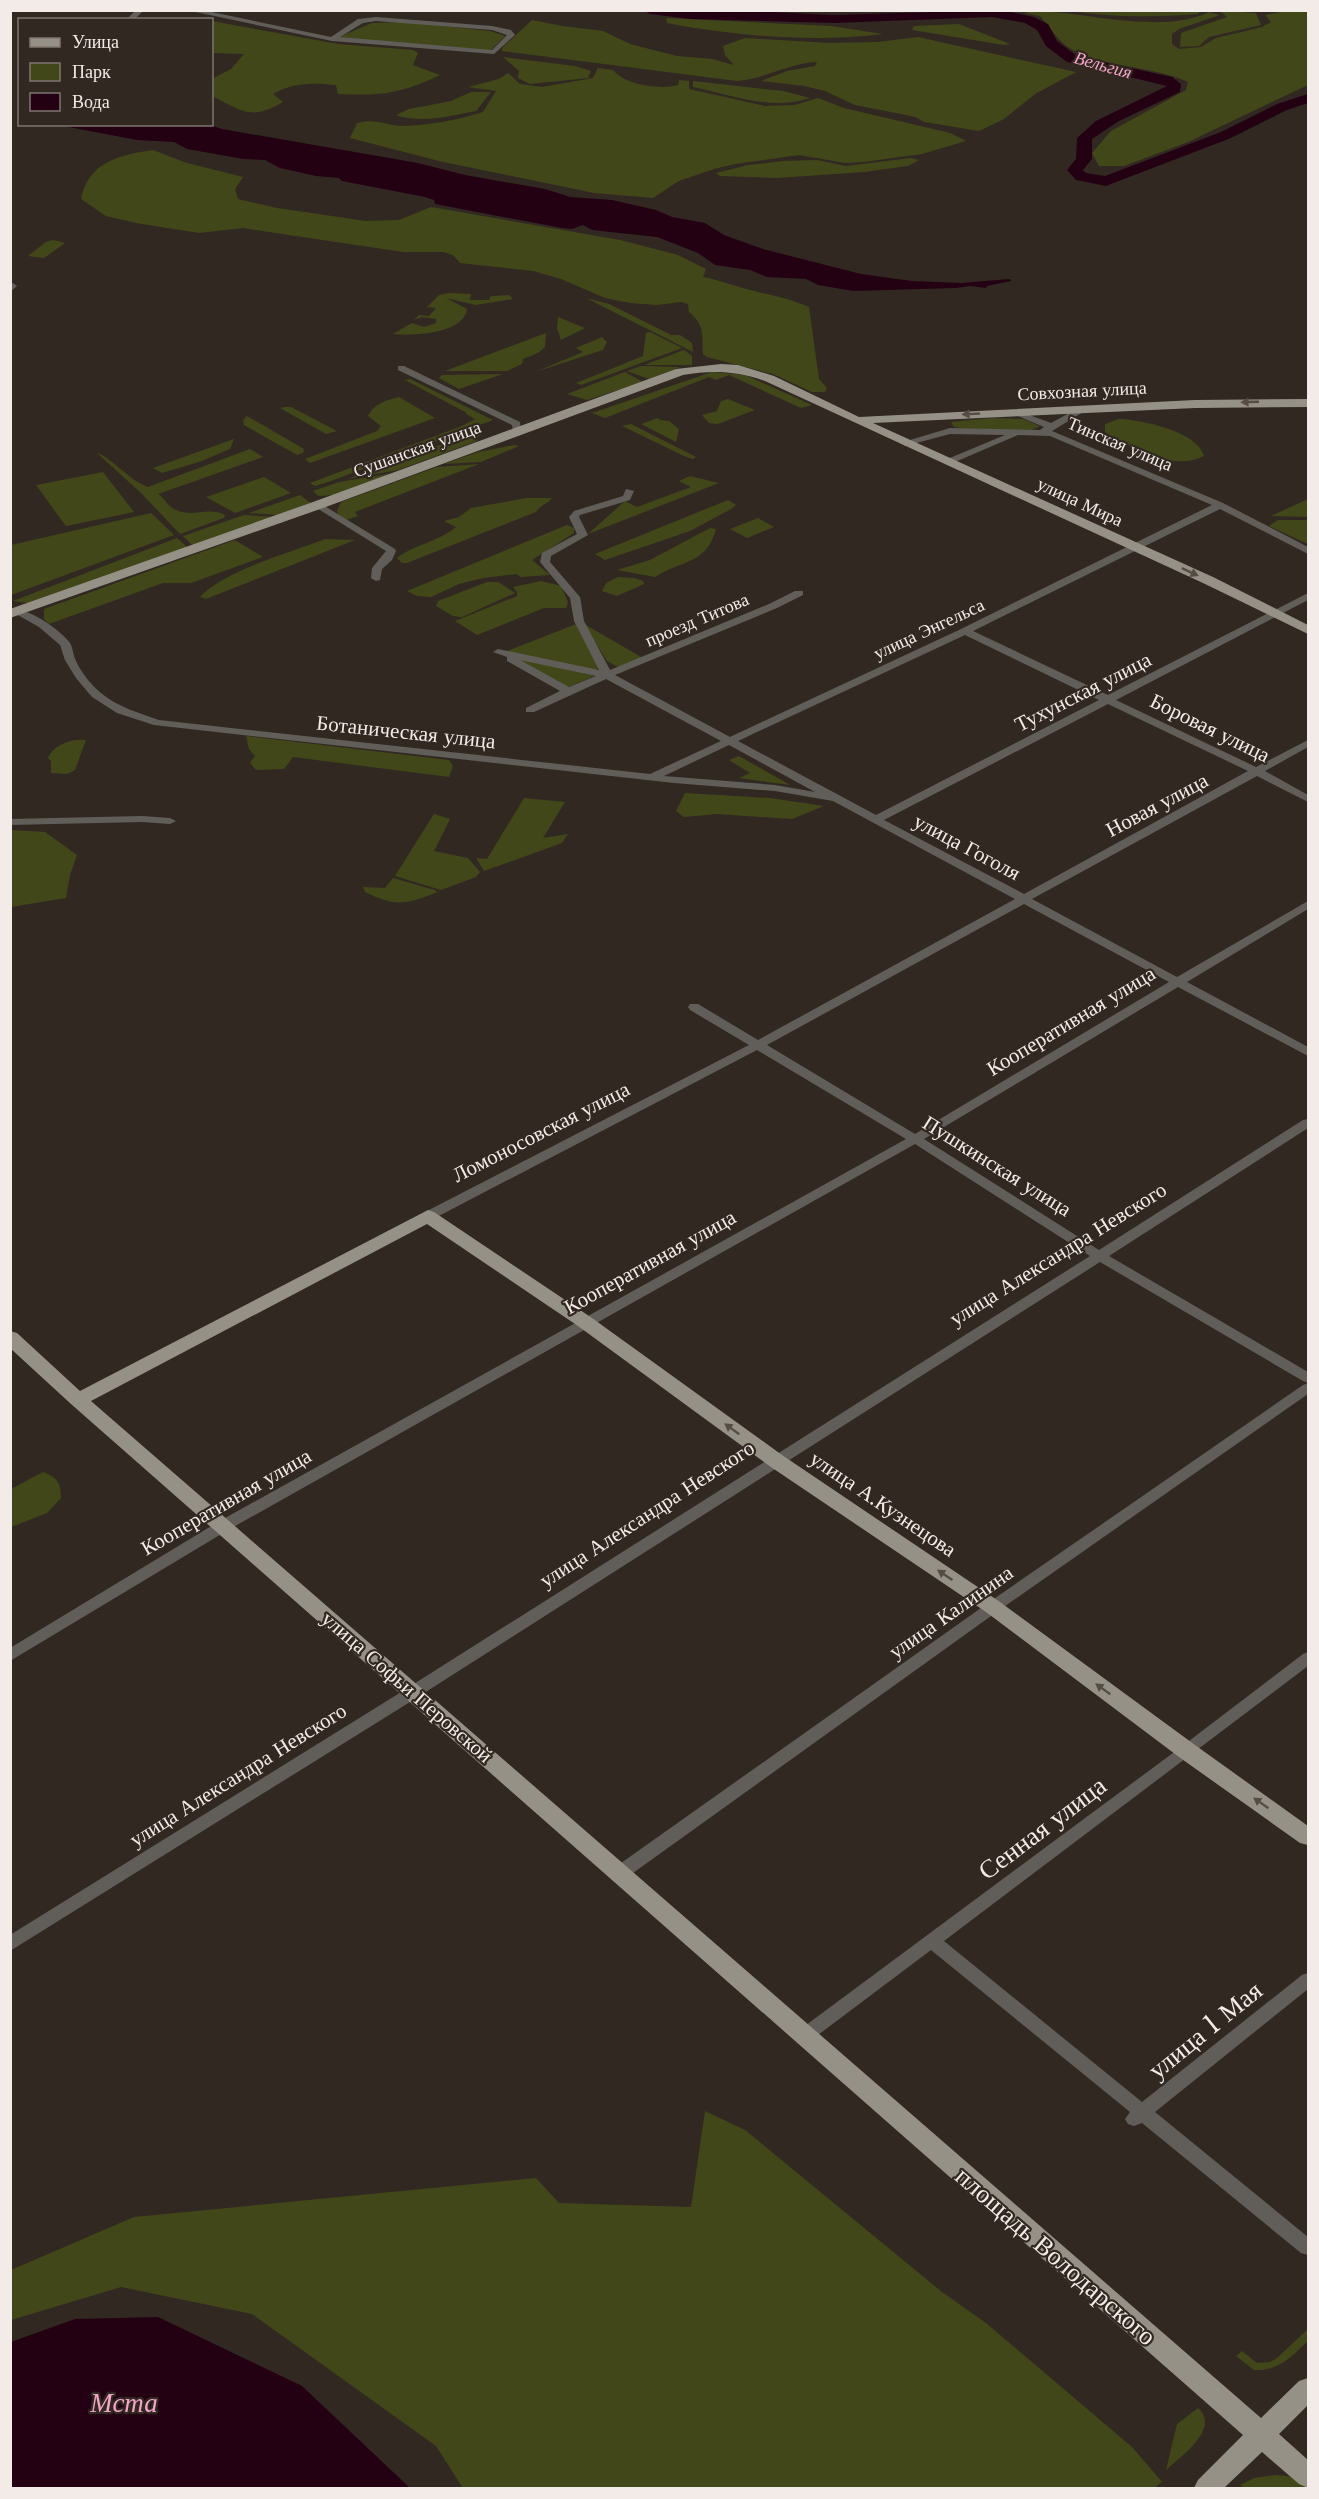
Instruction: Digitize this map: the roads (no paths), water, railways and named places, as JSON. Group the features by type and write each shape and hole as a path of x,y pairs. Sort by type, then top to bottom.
{"main road":[{"name":"Сушанская улица","path":"15,613 680,372 706,367 734,367 762,374 836,410"},
{"name":"Совхозная улица","path":"858,420 1251,402 1308,403"},
{"name":"улица Мира","path":"836,410 1217,585 1308,630"},
{"name":"улица А.Кузнецова","path":"428,1216 585,1323 775,1460 993,1607 1187,1751 1308,1837"},
{"name":"Ломоносовская улица","path":"78,1400 428,1216"},
{"name":"улица Софьи Перовской","path":"10,1337 78,1400 804,2036"},
{"name":"площадь Володарского","path":"804,2036 1308,2476"},
{"path":"1207,2488 1308,2389"}],"street":[{"path":"189,10 332,39 494,52 512,35 492,28 376,19 361,21 332,39"},
{"path":"401,368 517,424 516,432"},
{"path":"1013,412 1048,430 1083,409"},
{"path":"943,416 950,431"},
{"name":"Тинская улица","path":"905,443 950,431 1017,434 1048,430 1220,506 1308,551"},
{"path":"948,462 1017,434"},
{"path":"607,675 579,621 575,597 545,562 546,555 584,535 574,517 577,513 627,498 629,491"},
{"path":"318,504 391,551 388,558 377,568 376,578"},
{"name":"улица Энгельса","path":"651,778 965,631 1220,506"},
{"name":"проезд Титова","path":"530,711 568,691 773,606 799,593"},
{"name":"Тухунская улица","path":"875,820 1109,701 1308,596"},
{"name":"Ботаническая улица","path":"15,613 43,625 65,644 70,660 81,678 96,695 121,711 158,723 651,778 775,788 833,798"},
{"name":"Боровая улица","path":"965,631 1308,798"},
{"name":"улица Гоголя","path":"568,691 498,652 607,675 1308,1052"},
{"name":"Новая улица","path":"1023,899 1308,743"},
{"path":"10,822 142,819 170,821"},
{"name":"Ломоносовская улица","path":"428,1216 758,1045 1023,899"},
{"name":"Кооперативная улица","path":"10,1656 223,1526 915,1139 1308,904"},
{"name":"Пушкинская улица","path":"694,1007 915,1139 1098,1255 1308,1378"},
{"name":"улица Александра Невского","path":"10,1944 412,1692 1308,1123"},
{"name":"улица Калинина","path":"620,1873 993,1607 1308,1388"},
{"name":"Сенная улица","path":"804,2036 933,1942 1308,1658"},
{"path":"933,1942 1138,2116 1308,2247"},
{"name":"улица 1 Мая","path":"1138,2116 1308,1980"}],"water":[{"path":"63,126 213,126 418,163 465,175 545,189 570,197 612,200 656,210 672,217 705,223 724,235 763,249 861,274 912,281 961,283 1010,279 1011,281 986,288 970,286 853,291 818,285 806,279 767,277 750,270 715,265 698,253 657,237 592,230 583,225 572,229 562,228 435,204 434,200 425,197 280,168 265,160 243,159 187,149 174,142 137,140"},
{"name":"Мста","path":"158,2317 302,2386 410,2488 11,2488 11,2342 75,2319"}],"waterway":[{"name":"Вельгия","path":"650,10 691,15 833,19 992,13 1029,20 1043,27 1051,43 1072,59 1167,80 1174,84 1175,89 1102,124 1084,138 1084,159 1075,170 1081,177 1106,181 1226,135 1282,107 1308,98"}]}
